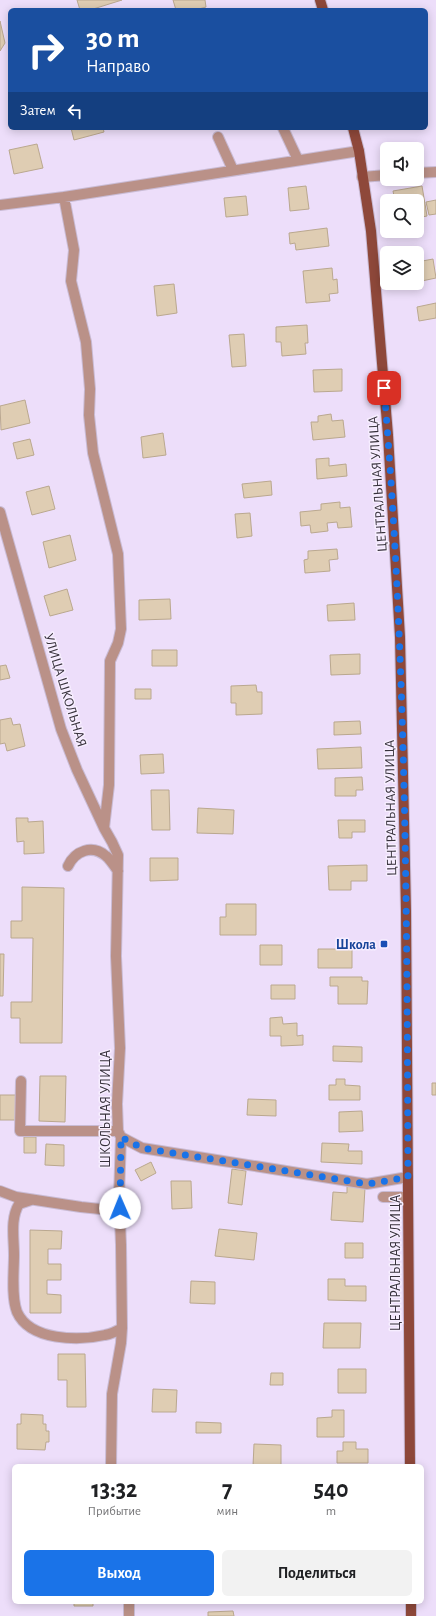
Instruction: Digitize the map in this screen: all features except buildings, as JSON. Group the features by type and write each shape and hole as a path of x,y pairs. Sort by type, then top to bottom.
{"main road":[{"name":"ЦЕНТРАЛЬНАЯ УЛИЦА","path":"354,130 359,150 371,231 388,435 400,637 406,910 410,1464"},
{"path":"411,1604 411,1616"}],"street":[{"path":"284,130 298,160"},
{"path":"218,137 233,170"},
{"path":"0,205 64,197 359,150"},
{"path":"424,173 436,172"},
{"path":"362,177 380,176"},
{"path":"64,197 74,250 71,281 86,342 90,389 89,414 93,453 117,547 119,566 121,628 118,643 110,661 109,785 104,828"},
{"name":"УЛИЦА ШКОЛЬНАЯ","path":"0,512 61,729 77,770 118,855 118,871"},
{"path":"68,866 71,858 77,853 84,850 96,850 106,855 118,871"},
{"name":"ШКОЛЬНАЯ УЛИЦА","path":"111,1464 112,1394 121,1343 122,1328 119,1196 120,1134 117,1104 120,1048 116,956 118,871"},
{"path":"21,1081 20,1131 120,1134 142,1148 368,1184 408,1177"},
{"path":"0,1191 16,1197 31,1200 100,1209 114,1205 119,1196"},
{"path":"383,1197 408,1197"},
{"path":"31,1200 19,1204 13,1217 14,1293 17,1311 23,1321 40,1333 60,1337 106,1335 122,1328"},
{"path":"129,1604 129,1616"}],"place":[{"name":"Школа","path":"384,944"}],"route":[{"path":"120,1208 121,1137 142,1148 333,1177 368,1184 408,1177 406,910 400,637 384,388"}]}
